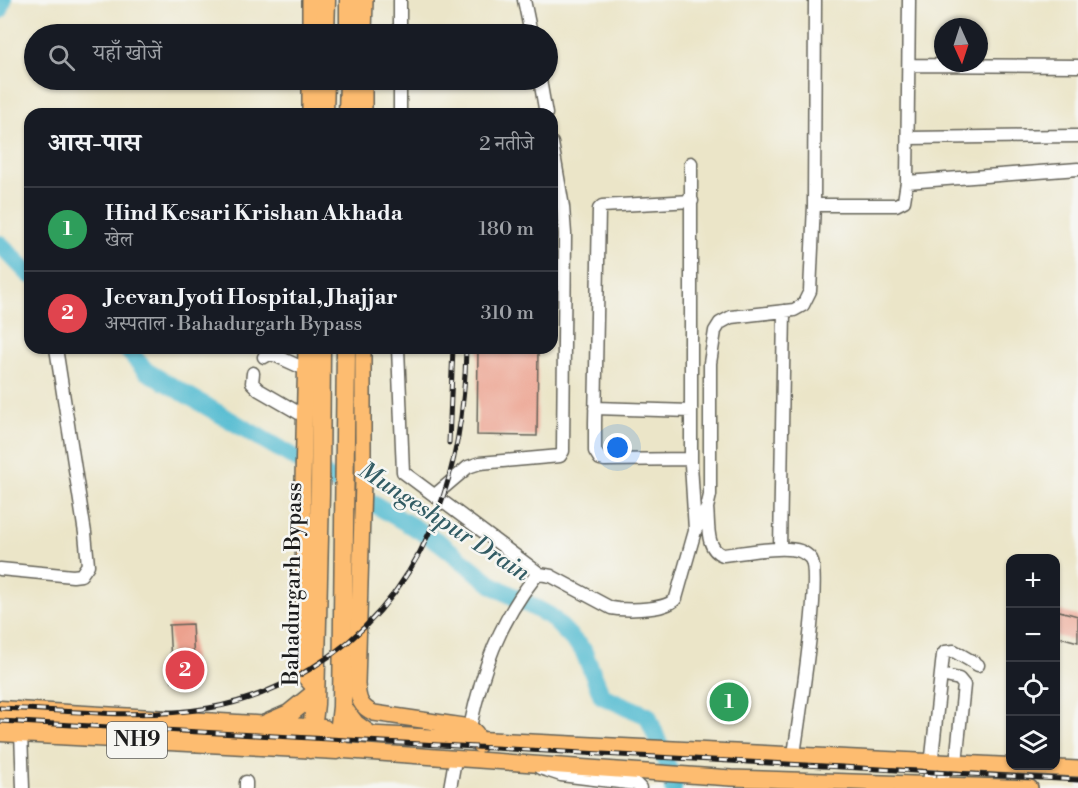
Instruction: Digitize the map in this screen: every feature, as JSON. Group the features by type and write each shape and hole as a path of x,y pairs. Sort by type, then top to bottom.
{"highway":[{"path":"325,24 326,0"},
{"path":"349,0 349,24"},
{"path":"324,108 325,90"},
{"path":"348,90 348,108"},
{"name":"Bahadurgarh Bypass","path":"310,749 314,728 321,354"},
{"path":"337,750 342,706 346,354"},
{"path":"261,726 289,714 315,691"},
{"path":"342,706 355,724 369,734"},
{"name":"NH9","path":"0,710 314,728"},
{"path":"314,728 340,730"},
{"name":"NH9","path":"0,732 337,750"}],"main road":[{"path":"310,0 310,24"},
{"path":"364,24 365,0"},
{"path":"309,108 310,90"},
{"path":"364,90 364,108"},
{"path":"306,354 303,444 304,676 315,691"},
{"path":"363,354 363,482 357,684 359,701 366,710 474,733 566,744 1078,769"},
{"path":"340,730 369,734 474,733"},
{"path":"474,733 482,760"},
{"path":"337,750 736,782 1030,788"},
{"path":"736,782 739,752"}],"street":[{"path":"400,0 400,24"},
{"path":"524,0 529,24"},
{"path":"398,354 402,470 406,475 540,574 551,576 611,608 624,610 672,603 676,598 696,531 707,508 710,495 710,363 715,331 720,323 730,317 794,310 803,305 810,291 814,205 815,0"},
{"path":"814,205 896,205 904,201 907,182 909,0"},
{"path":"909,65 1078,66"},
{"path":"400,90 400,108"},
{"path":"542,90 545,108"},
{"path":"908,138 1078,136"},
{"path":"691,163 691,459 696,531"},
{"path":"907,182 1078,169"},
{"path":"435,495 472,465 560,456 563,451 565,234 558,176"},
{"path":"691,459 600,459 596,451 595,408 598,209 602,206 692,201"},
{"path":"780,549 784,311"},
{"path":"0,569 73,576 81,575 88,565 57,354"},
{"path":"264,357 272,354 305,369"},
{"path":"253,373 252,383 259,390 304,416"},
{"path":"595,408 691,411"},
{"path":"707,508 711,548 716,553 723,555 780,549 801,551 811,558 814,602 794,755"},
{"path":"474,733 486,663 502,627 526,588 540,574"},
{"path":"934,785 939,762 942,659 945,652 954,651 978,664"},
{"path":"934,785 939,762 964,685 959,679 941,675"},
{"path":"931,693 939,762"},
{"path":"21,733 23,788"},
{"path":"450,788 455,760"},
{"path":"532,765 561,775 636,784 640,788"}],"building":[{"path":"478,354 538,354 537,436 477,435"},
{"path":"1060,611 1078,616 1078,642 1060,637"},
{"path":"192,624 195,680 172,681 169,625"}],"waterway":[{"name":"Mungeshpur Drain","path":"0,10 3,0"},
{"name":"Mungeshpur Drain","path":"0,244 24,269"},
{"name":"Mungeshpur Drain","path":"131,354 146,371 439,542 494,586 550,616 583,650 602,696 648,716 674,783 673,788"}],"railway":[{"path":"449,443 453,354"},
{"path":"0,708 131,714 183,712 209,708 249,698 286,682 310,669 350,641 383,608 409,571 430,530 446,487 457,442 466,354"},
{"path":"0,721 1078,780"}],"place":[{"name":"Jeevan Jyoti Hospital, Jhajjar","path":"185,670"},
{"name":"Hind Kesari Krishan Akhada","path":"729,702"}]}
